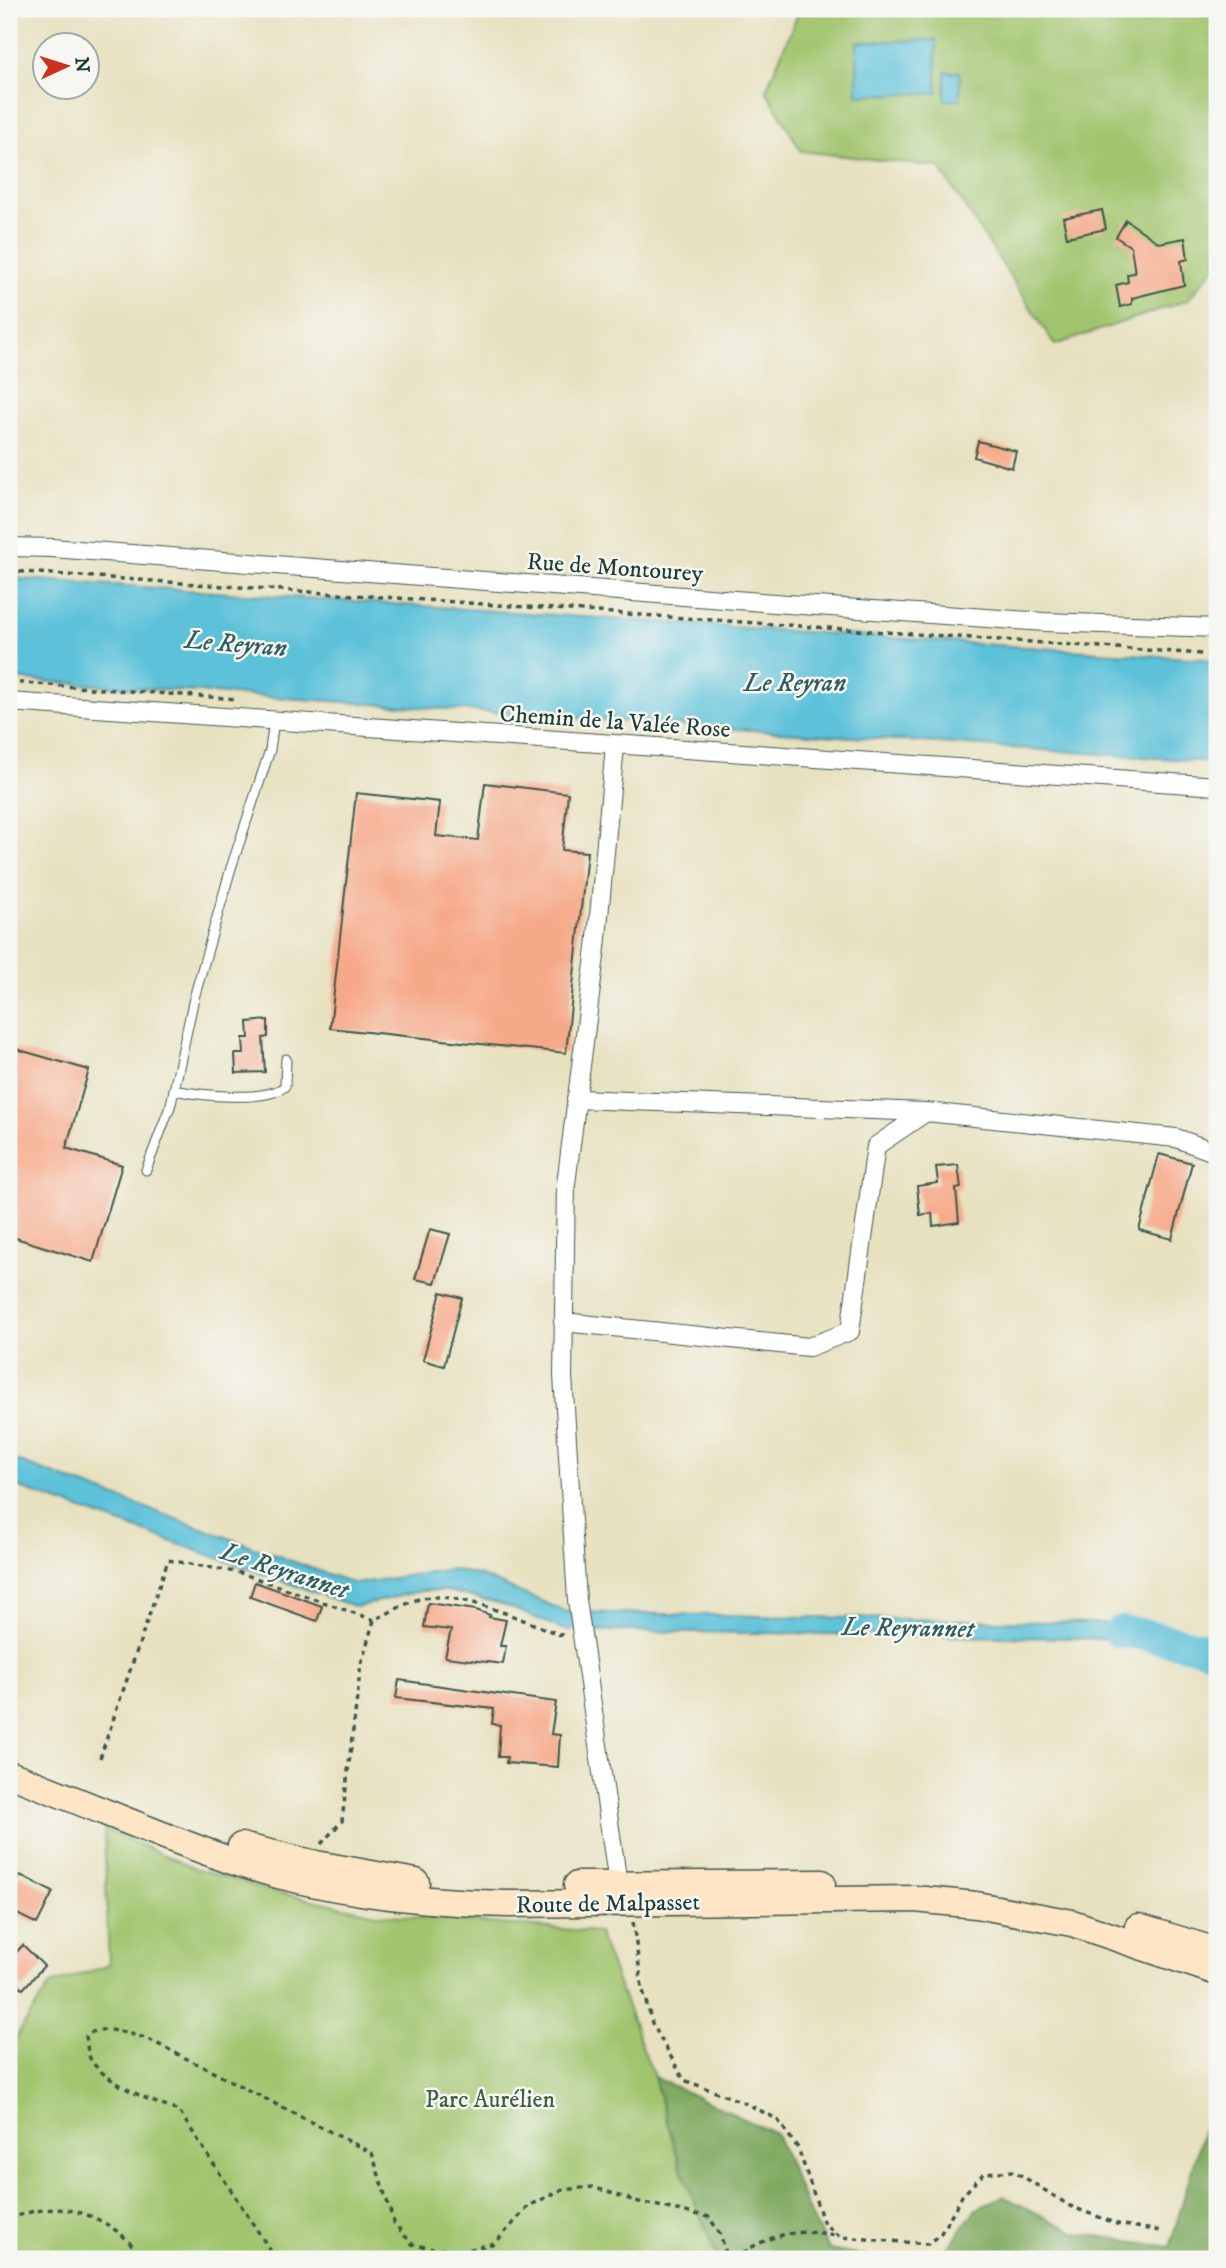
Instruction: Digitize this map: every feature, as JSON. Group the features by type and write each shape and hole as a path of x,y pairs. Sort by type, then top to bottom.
{"main road":[{"name":"Route de Malpasset","path":"9,1758 233,1861 311,1883 368,1894 448,1903 589,1894"},
{"name":"Route de Malpasset","path":"9,1774 85,1794 241,1846 395,1880 623,1897 915,1899 976,1905 1072,1923 1217,1972"},
{"name":"Route de Malpasset","path":"623,1897 927,1883 976,1886 1041,1898 1217,1951"}],"street":[{"name":"Rue de Montourey","path":"9,547 1045,622 1217,628"},
{"name":"Chemin de la Valée Rose","path":"9,702 1217,786"},
{"path":"615,746 596,948 566,1184 563,1376 583,1643 623,1897"},
{"path":"576,1099 926,1112 1176,1138 1217,1153"},
{"path":"564,1322 809,1346 850,1331 876,1146 926,1112"}],"lane":[{"path":"146,1170 174,1090 194,998 231,868 268,756 274,720"},
{"path":"174,1090 225,1095 275,1093 285,1086 286,1059"}],"path":[{"path":"9,571 1217,655"},
{"path":"100,1758 167,1560 240,1573 374,1620 419,1599 432,1597 482,1605 583,1643"},
{"path":"316,1864 319,1847 342,1822 361,1664 374,1620"},
{"path":"623,1897 652,2023 684,2080 745,2103 777,2119 798,2148 824,2224 841,2237"},
{"path":"276,2259 179,2111 155,2103 120,2085 90,2059 86,2036 92,2031 113,2031 146,2038 372,2153 394,2223 412,2244 433,2249 467,2250 495,2243 528,2206 561,2190 593,2187 635,2201 709,2217 720,2234 728,2259"},
{"path":"735,2259 768,2240 794,2232 816,2231 841,2237 928,2244 941,2233 961,2196 984,2173 1014,2171 1070,2206 1117,2224 1161,2231"},
{"path":"9,2219 30,2210 64,2207 91,2215 119,2233 147,2259"}],"green space":[{"path":"800,9 1217,9 1217,264 1188,300 1055,345 939,167 801,151 766,90"},
{"name":"Parc Aurélien","path":"104,1829 196,1869 276,1892 376,1914 598,1932 654,2077 681,2168 718,2259 9,2259 9,2048 50,1985 109,1965"},
{"path":"654,2077 776,2134 808,2210 829,2250 883,2259 718,2259 681,2168"},
{"path":"1217,2079 1217,2259 883,2259 942,2257 975,2210 1003,2196 1076,2233 1170,2247"}],"water":[{"path":"936,40 937,93 857,95 857,42"},
{"path":"945,72 960,72 960,100 945,100"},
{"name":"Le Reyran","path":"9,578 1217,660 1217,762 9,679"},
{"name":"Le Reyrannet","path":"9,1458 355,1584 451,1569 481,1576 567,1612 1140,1624 1163,1635 1161,1645 1147,1640 1074,1638 565,1630 502,1604 447,1591 420,1591 356,1607 9,1484"}],"building":[{"path":"1102,210 1106,229 1067,237 1063,218"},
{"path":"1126,220 1159,243 1185,238 1188,259 1181,261 1184,285 1132,298 1132,304 1120,307 1116,285 1128,282 1127,274 1135,273 1131,247 1116,237"},
{"path":"978,441 1016,451 1012,468 974,457"},
{"path":"485,783 568,793 562,850 587,852 566,1053 330,1028 356,793 440,802 436,836 478,840"},
{"path":"268,1020 268,1037 263,1038 265,1072 236,1073 235,1054 244,1054 243,1038 249,1038 248,1022"},
{"path":"9,1047 89,1070 66,1148 122,1165 93,1262 9,1236"},
{"path":"1159,1154 1192,1163 1172,1239 1139,1230"},
{"path":"958,1165 961,1188 956,1189 959,1222 933,1226 932,1213 920,1215 917,1186 938,1183 936,1167"},
{"path":"430,1229 450,1234 435,1283 415,1279"},
{"path":"441,1292 462,1298 444,1366 423,1360"},
{"path":"255,1582 322,1606 317,1621 250,1597"},
{"path":"428,1603 476,1610 490,1615 489,1617 506,1620 500,1646 506,1646 503,1664 445,1657 451,1630 424,1627"},
{"path":"399,1680 556,1702 551,1734 560,1735 558,1767 506,1763 507,1757 498,1757 500,1725 492,1724 494,1709 396,1698"},
{"path":"20,1875 53,1892 37,1924 9,1910 9,1896"},
{"path":"23,1945 44,1966 23,1989 15,1980 9,1986 9,1960"}],"waterway":[{"name":"Le Reyrannet","path":"1119,1632 1141,1634 1217,1651"}]}
